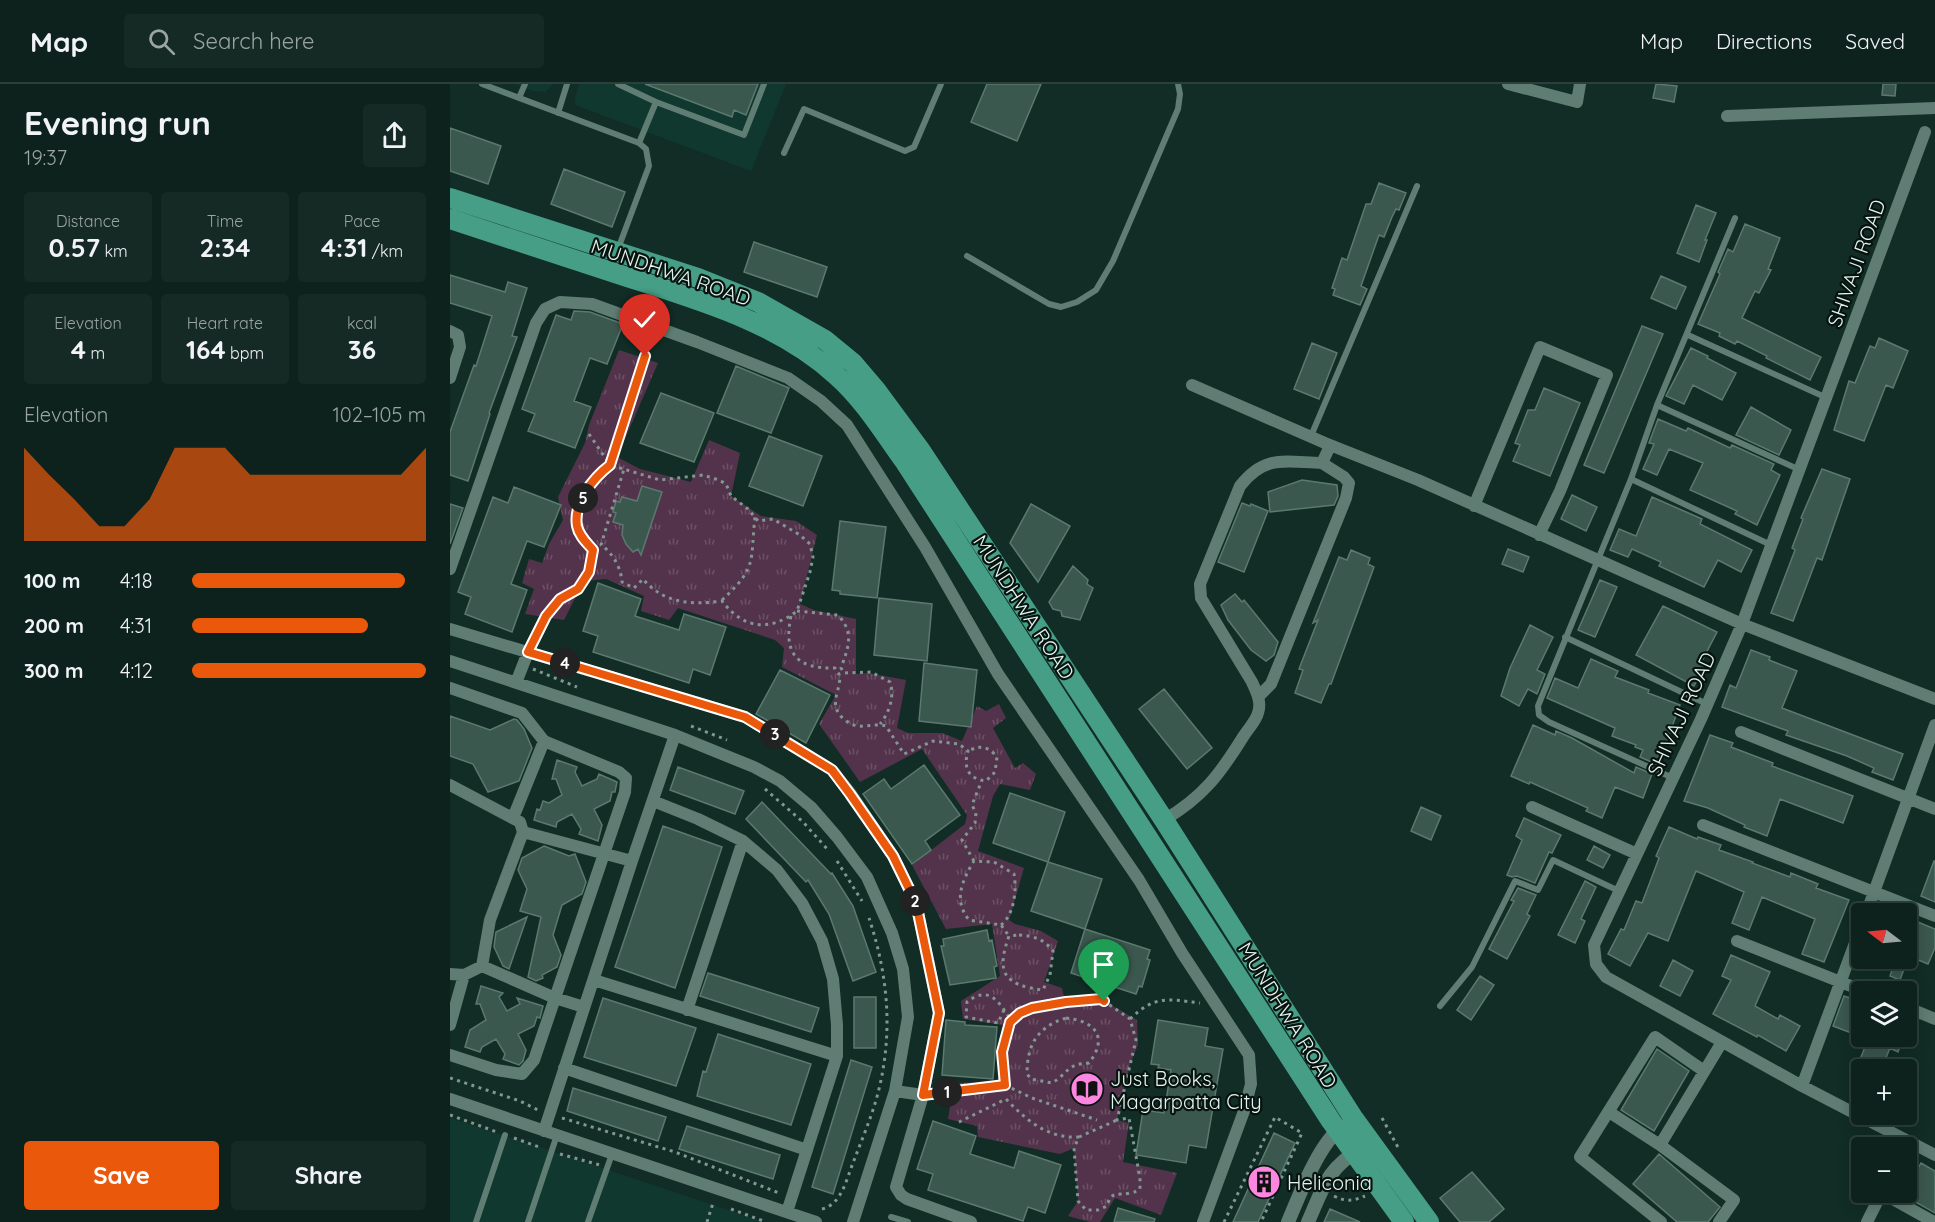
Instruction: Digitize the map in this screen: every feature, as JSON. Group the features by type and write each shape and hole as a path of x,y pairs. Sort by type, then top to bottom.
{"highway":[{"name":"MUNDHWA ROAD","path":"450,198 698,278 758,302 825,340 853,363 921,451 1164,820 1354,1119 1429,1222"},
{"name":"MUNDHWA ROAD","path":"450,219 692,297 750,320 813,356 839,377 861,402 905,462 1338,1130 1404,1222"},
{"path":"1058,698 1076,686"}],"street":[{"path":"1508,84 1577,102 1580,84"},
{"path":"1727,116 1935,108"},
{"name":"SHIVAJI ROAD","path":"1893,1137 1606,977 1596,964 1594,945 1673,778 1742,624 1925,132"},
{"path":"450,569 536,323 545,309 560,302 592,304 697,342 788,378 821,401 847,425 924,547 998,674 1139,880 1249,1056 1251,1084 1244,1111 1203,1222"},
{"path":"450,331 458,335 460,347 450,378"},
{"path":"1474,506 1540,347 1607,375 1539,535"},
{"path":"1192,385 1330,446 1418,480 1742,624 1935,699"},
{"path":"1322,463 1330,446"},
{"path":"1164,820 1191,803 1206,788 1227,764 1258,713 1259,696 1201,598 1200,584 1240,486 1250,474 1271,461 1322,463 1344,477 1349,483 1346,498 1271,684 1259,696"},
{"path":"450,629 745,717 832,770 893,856 916,903 939,1013 923,1095 896,1187 907,1199 971,1222"},
{"path":"516,682 528,652"},
{"path":"450,661 675,735 754,767 780,781 811,807 867,877 892,933 903,969 908,1017 894,1091 853,1222"},
{"path":"450,688 522,713 544,741 619,772 626,778 625,792 534,1060 522,1074 496,1070 450,1055"},
{"path":"1870,903 1935,724"},
{"path":"1741,732 1935,808"},
{"path":"544,1131 675,735"},
{"path":"513,818 544,741"},
{"path":"450,785 520,822 523,832 490,920 482,966"},
{"path":"653,801 699,819 743,841 777,870 802,903 822,941 833,979 837,1056 787,1212"},
{"path":"1532,807 1637,854"},
{"path":"1703,825 1935,916"},
{"path":"523,832 632,861"},
{"path":"687,1010 743,841"},
{"path":"1737,941 1851,986"},
{"path":"1802,1086 1851,952"},
{"path":"450,974 464,975 482,966"},
{"path":"482,966 555,998 584,1007"},
{"path":"450,1024 464,975"},
{"path":"594,980 837,1056"},
{"path":"1917,1011 1935,1018"},
{"path":"1661,1222 1580,1157 1655,1037 1704,1071"},
{"path":"1660,1145 1722,1042"},
{"path":"564,1068 807,1150"},
{"path":"894,1091 923,1095"},
{"path":"450,1099 816,1222"},
{"path":"1609,1112 1660,1145 1734,1200 1719,1222"},
{"path":"1288,1222 1309,1174 1338,1130 1354,1119"},
{"path":"1308,1222 1326,1181 1338,1165 1371,1143"},
{"name":"SHIVAJI ROAD","path":"1917,1148 1935,1155"},
{"path":"1867,1222 1877,1203"},
{"path":"1900,1203 1934,1222"}],"lane":[{"path":"482,84 639,143 646,149 649,166 617,252"},
{"path":"519,98 525,84"},
{"path":"558,113 567,84"},
{"path":"618,84 656,102 744,135 764,84"},
{"path":"784,153 804,109 905,151 914,147 941,84"},
{"path":"967,256 1049,304 1061,307 1077,302 1096,290 1113,261 1178,109 1180,94 1178,84"},
{"path":"639,143 656,102"},
{"path":"1310,437 1417,186"},
{"path":"1673,778 1549,722 1539,715 1538,706 1631,479 1657,405 1735,218"},
{"path":"1688,335 1827,398"},
{"path":"1657,405 1801,470"},
{"path":"1631,479 1772,545"},
{"path":"1565,637 1707,704"},
{"path":"1440,1006 1472,967 1515,881 1538,890 1553,860 1619,891"},
{"path":"476,1222 505,1135"},
{"path":"528,1222 557,1135"},
{"path":"588,1222 612,1154"},
{"path":"891,1217 908,1222"}],"path":[{"path":"593,550 582,537 577,526 578,513 583,497 598,474 610,465 645,356"},
{"path":"589,434 610,465 660,480 704,475 719,480 726,484 731,496 758,521 773,519 794,531 810,544 813,557 797,611 777,623 748,623 732,614 723,601 698,604 668,598 657,592 643,579 634,588 628,586 622,582 622,576 613,556 601,545"},
{"path":"528,652 546,616 560,599 578,589 589,572 593,550 601,545 624,469"},
{"path":"721,602 738,586 751,563 755,517"},
{"path":"797,611 838,615 846,624 849,642 841,668 844,673 871,672 890,682 893,691 890,706 880,724"},
{"path":"790,616 788,639 801,663 817,668 835,668 840,673 841,679 834,698 835,706 841,717 858,727 880,724 886,726 904,754 933,741 958,744 968,751"},
{"path":"522,664 583,690"},
{"path":"690,725 733,743"},
{"path":"978,746 983,747 989,749 997,757 995,772 986,781 975,779 968,772 965,765 968,751 978,746"},
{"path":"974,861 962,840 975,823 976,813 972,805 982,780"},
{"path":"763,788 803,822 834,857 865,907"},
{"path":"974,861 963,881 959,896 966,915 969,920 1001,925 1009,936"},
{"path":"974,861 994,862 1014,874 1016,883 1014,899 1006,921 1001,925"},
{"path":"450,1078 520,1101 550,1114 675,1152 824,1210 839,1199 879,1091 887,1048 888,1001 880,950 869,917"},
{"path":"1009,936 1031,936 1047,942 1053,951 1050,975 1043,990 1018,984 1006,975 1002,968 1002,958 1009,936"},
{"path":"1004,1010 998,1023 966,1017 965,1010 967,1002 982,994 996,998 1012,1020"},
{"path":"1005,1085 1002,1052 1012,1020 1020,1013 1032,1008 1101,999 1130,1019 1136,1040 1117,1120"},
{"path":"1130,1019 1144,1006 1159,1001 1177,1000 1216,1005"},
{"path":"1066,1018 1079,1019 1089,1023 1095,1029 1097,1053 1089,1063 1070,1066 1060,1078 1052,1083 1031,1079 1027,1074 1028,1052 1039,1033 1046,1027 1066,1018"},
{"path":"923,1095 1005,1085 1032,1098 1097,1120"},
{"path":"955,1124 1006,1099 1036,1127 1069,1138 1079,1137 1117,1120 1129,1118 1140,1189 1130,1194 1118,1193 1108,1199 1107,1206 1098,1210 1086,1210 1078,1201 1074,1148 1079,1137"},
{"path":"1224,1222 1275,1117 1302,1133 1261,1222"},
{"path":"1328,1201 1343,1183 1354,1179 1360,1182"},
{"path":"1333,1196 1345,1201 1356,1200 1370,1194 1367,1191"},
{"path":"707,1222 713,1203"}],"shaded area":[{"path":"516,84 554,84 545,92 532,91"},
{"path":"579,84 786,84 751,171 575,105"},
{"path":"450,1118 515,1139 764,1222 450,1222"}],"green space":[{"path":"619,350 658,363 617,457 640,469 691,482 709,440 740,453 731,496 761,516 796,521 817,535 800,604 814,610 856,619 856,674 868,673 906,680 897,728 908,733 942,733 962,741 977,706 986,711 999,704 1006,718 993,728 1015,768 1023,763 1036,774 1030,790 1000,784 993,796 978,851 1024,868 1009,920 1015,924 1041,931 1058,941 1044,982 1062,988 1065,1002 1104,1001 1137,1020 1138,1045 1130,1064 1117,1120 1129,1123 1123,1162 1177,1173 1161,1215 1115,1198 1100,1222 1090,1222 1068,1216 1078,1201 1074,1148 1060,1154 978,1137 977,1126 948,1119 954,1083 998,1082 1003,1025 963,1019 961,1001 1000,976 992,924 946,929 912,865 965,824 967,815 922,749 860,782 819,724 836,695 782,667 784,648 775,640 678,608 669,620 641,611 644,596 606,579 584,581 564,620 525,614 534,589 522,583 529,559 542,563 549,544 563,520 558,497 585,443 589,425"}],"building":[{"path":"645,84 758,84 746,115 734,110 732,117"},
{"path":"987,84 1041,84 1017,141 971,122"},
{"path":"1656,84 1677,86 1674,102 1653,98"},
{"path":"1883,84 1896,84 1895,96 1882,95"},
{"path":"450,128 501,146 488,184 450,171"},
{"path":"564,169 625,192 612,227 551,204"},
{"path":"1379,183 1406,193 1384,237 1379,235 1361,286 1367,289 1360,305 1333,295 1335,289 1332,288 1342,258 1347,260 1366,204 1371,204"},
{"path":"1696,205 1716,213 1699,262 1677,253"},
{"path":"1745,224 1780,238 1768,269 1771,270 1759,293 1755,291 1742,318 1821,357 1810,380 1737,341 1735,344 1719,336 1720,333 1698,324 1720,274 1718,272 1728,249 1733,252"},
{"path":"754,242 827,267 817,297 744,272"},
{"path":"450,275 505,292 508,282 527,288 512,336 517,337 489,413 468,481 450,475 450,432 474,365 476,366 492,316 450,303"},
{"path":"1661,276 1686,287 1676,309 1651,298"},
{"path":"574,311 590,312 623,324 607,364 590,358 574,401 591,407 575,448 528,431 535,414 522,409 556,315 571,320"},
{"path":"1642,326 1663,334 1604,473 1584,465"},
{"path":"1879,338 1908,351 1893,388 1886,385 1864,441 1834,430 1849,381 1855,383 1870,346 1875,348"},
{"path":"1312,343 1337,353 1319,399 1294,389"},
{"path":"1691,348 1736,373 1722,400 1693,385 1684,404 1666,396"},
{"path":"736,366 789,388 771,433 717,413"},
{"path":"1544,388 1580,403 1550,476 1513,461 1520,445 1515,443 1528,410 1535,410"},
{"path":"661,393 714,413 694,462 640,443"},
{"path":"1751,407 1791,430 1779,455 1736,435"},
{"path":"1658,419 1686,431 1688,428 1730,448 1732,445 1774,464 1771,470 1780,475 1757,525 1735,514 1737,511 1690,490 1703,463 1669,449 1657,475 1643,469 1654,444 1649,443"},
{"path":"769,436 822,456 803,506 749,486"},
{"path":"1822,469 1850,479 1822,560 1817,558 1793,621 1771,613 1795,550 1792,548 1803,519 1801,518"},
{"path":"1302,480 1337,485 1338,496 1334,505 1270,512 1268,492"},
{"path":"642,486 662,492 641,555 638,549 633,552 626,544 622,535 623,525 613,522 616,513 613,512 616,501 620,502 622,497 637,501"},
{"path":"514,487 561,505 544,547 527,541 511,584 527,590 512,632 465,614 471,597 458,592 493,497 508,503"},
{"path":"1572,495 1597,507 1586,531 1561,519"},
{"path":"1652,497 1702,519 1700,524 1752,550 1741,572 1718,560 1704,587 1659,566 1661,562 1632,549 1628,557 1610,550 1619,529 1636,536"},
{"path":"1242,503 1268,511 1244,572 1218,562"},
{"path":"450,504 463,508 450,544"},
{"path":"1031,504 1070,526 1038,582 1010,543"},
{"path":"840,521 886,527 877,598 840,594 840,591 832,590"},
{"path":"1508,549 1529,557 1523,572 1502,564"},
{"path":"1351,550 1370,558 1368,564 1374,567 1331,684 1321,703 1295,693 1303,670 1299,669 1318,620 1313,623 1339,557 1347,560"},
{"path":"1073,566 1093,588 1080,620 1062,616 1061,611 1053,609 1049,602"},
{"path":"1600,580 1617,587 1595,637 1578,630"},
{"path":"598,583 641,599 635,616 679,630 684,614 726,627 710,675 693,669 689,683 593,652 598,636 583,631"},
{"path":"1235,594 1242,602 1244,600 1278,642 1274,655 1266,661 1251,650 1228,620 1221,605"},
{"path":"879,598 932,604 927,661 874,655"},
{"path":"1663,606 1717,632 1701,663 1705,665 1694,686 1636,655"},
{"path":"1530,625 1553,637 1537,670 1545,674 1537,694 1528,689 1519,706 1501,696 1510,668"},
{"path":"1751,650 1797,671 1782,708 1903,754 1893,780 1872,772 1874,768 1847,756 1786,735 1788,731 1722,707 1730,685 1736,688"},
{"path":"1591,659 1618,671 1615,677 1680,705 1661,757 1659,756 1656,764 1640,757 1643,750 1635,747 1636,745 1612,736 1615,728 1547,698 1555,678 1578,688"},
{"path":"924,663 977,670 971,727 919,721"},
{"path":"780,670 830,695 806,743 756,714"},
{"path":"1164,689 1212,748 1187,769 1139,709"},
{"path":"450,716 490,730 514,719 517,720 524,729 532,748 519,781 488,792 473,764 450,756"},
{"path":"1533,725 1555,735 1556,731 1572,738 1634,773 1636,767 1652,774 1643,798 1615,787 1602,818 1586,811 1588,808 1511,776"},
{"path":"1710,735 1733,743 1731,747 1773,763 1772,766 1853,796 1843,823 1780,799 1767,836 1708,808 1684,801"},
{"path":"557,760 577,767 575,772 582,786 597,779 599,774 617,782 610,801 594,809 602,825 598,841 579,834 581,829 572,814 557,822 556,827 534,820 537,809 540,810 543,801 549,803 562,795 556,779 552,779"},
{"path":"924,765 960,815 925,841 931,850 912,864 863,794 884,779 891,789"},
{"path":"678,767 744,791 735,814 670,790"},
{"path":"1010,793 1065,812 1048,862 993,843"},
{"path":"762,802 832,873 853,906 876,972 853,981 829,914 808,880 806,882 746,819"},
{"path":"1421,807 1441,816 1431,840 1411,831"},
{"path":"1524,818 1561,835 1552,853 1549,852 1535,883 1507,875 1522,840 1516,836"},
{"path":"663,826 722,847 675,988 615,967"},
{"path":"1669,827 1697,839 1698,837 1721,845 1719,850 1752,863 1790,877 1791,873 1818,884 1816,888 1849,900 1824,962 1802,954 1815,919 1762,897 1749,930 1732,923 1744,892 1696,871 1668,941 1648,933 1630,966 1608,954 1621,929 1624,930 1636,901 1642,903 1659,858 1656,856"},
{"path":"544,846 569,856 575,854 586,882 582,894 562,905 553,935 561,955 557,967 536,981 528,977 541,917 520,911 527,889 518,870 522,858"},
{"path":"1594,846 1610,855 1603,868 1587,860"},
{"path":"1935,861 1935,902 1921,896"},
{"path":"1048,862 1102,879 1085,929 1031,911"},
{"path":"1585,881 1596,887 1581,919 1585,921 1575,943 1558,935"},
{"path":"1518,888 1536,895 1527,914 1530,916 1507,959 1489,949 1514,901 1511,900"},
{"path":"527,917 509,969 503,966 494,947 496,932"},
{"path":"1917,922 1935,929 1935,948 1928,964 1917,960"},
{"path":"1085,929 1150,950 1147,959 1150,960 1142,987 1139,986 1136,994 1071,973"},
{"path":"987,930 989,941 992,940 997,966 994,967 996,978 950,985 941,946 944,946 943,939"},
{"path":"1731,955 1770,972 1755,1006 1778,1019 1780,1015 1800,1026 1786,1051 1713,1014 1731,980 1722,976"},
{"path":"1673,960 1693,971 1680,996 1660,986"},
{"path":"1892,969 1904,969 1900,980 1890,976"},
{"path":"708,973 819,1008 811,1032 700,996"},
{"path":"1480,976 1494,985 1471,1020 1457,1010"},
{"path":"481,986 503,993 499,997 507,1011 520,1004 517,998 543,1006 540,1018 537,1017 534,1026 518,1034 526,1050 523,1061 519,1065 503,1059 505,1054 496,1039 482,1047 480,1052 465,1047 470,1030 486,1020 480,1004 476,1004"},
{"path":"1844,996 1851,998 1851,1033 1833,1026"},
{"path":"854,997 876,997 876,1048 854,1048"},
{"path":"603,998 696,1028 676,1086 584,1057"},
{"path":"946,1020 965,1022 965,1025 997,1027 993,1079 942,1075"},
{"path":"1158,1020 1208,1028 1205,1046 1223,1049 1206,1148 1189,1145 1186,1163 1136,1155 1143,1110 1164,1113 1171,1070 1158,1068 1159,1065 1151,1064"},
{"path":"718,1034 811,1064 791,1125 697,1096 703,1071 706,1072"},
{"path":"1865,1047 1900,1047 1898,1052 1890,1048 1886,1059 1860,1059"},
{"path":"1657,1049 1689,1071 1654,1131 1621,1110"},
{"path":"851,1060 872,1067 833,1194 812,1187"},
{"path":"573,1088 666,1117 658,1141 567,1111"},
{"path":"933,1121 976,1136 970,1154 1014,1168 1019,1151 1061,1165 1045,1213 1028,1207 1023,1221 928,1190 933,1174 917,1169"},
{"path":"687,1126 780,1155 773,1179 679,1149"},
{"name":"Heliconia","path":"1274,1133 1295,1143 1258,1222 1233,1222"},
{"path":"1659,1154 1720,1207 1708,1222 1677,1222 1633,1184"},
{"path":"1921,1163 1935,1171 1935,1213 1917,1203 1917,1170"},
{"path":"1472,1172 1504,1209 1489,1222 1460,1222 1440,1198"},
{"path":"1118,1208 1155,1219 1154,1222 1114,1222"},
{"path":"1330,1209 1360,1222 1324,1222"}],"place":[{"name":"Just Books, Magarpatta City","path":"1087,1089"},
{"name":"Heliconia","path":"1264,1182"}],"route":[{"path":"645,356 610,465 598,474 583,497 578,513 577,526 582,537 593,550 589,572 578,589 560,599 546,616 528,652 745,717 832,770 893,856 916,903 939,1013 923,1095 1005,1085 1002,1052 1005,1036 1010,1022 1020,1013 1032,1008 1066,1002 1101,999 1104,1001"}]}
